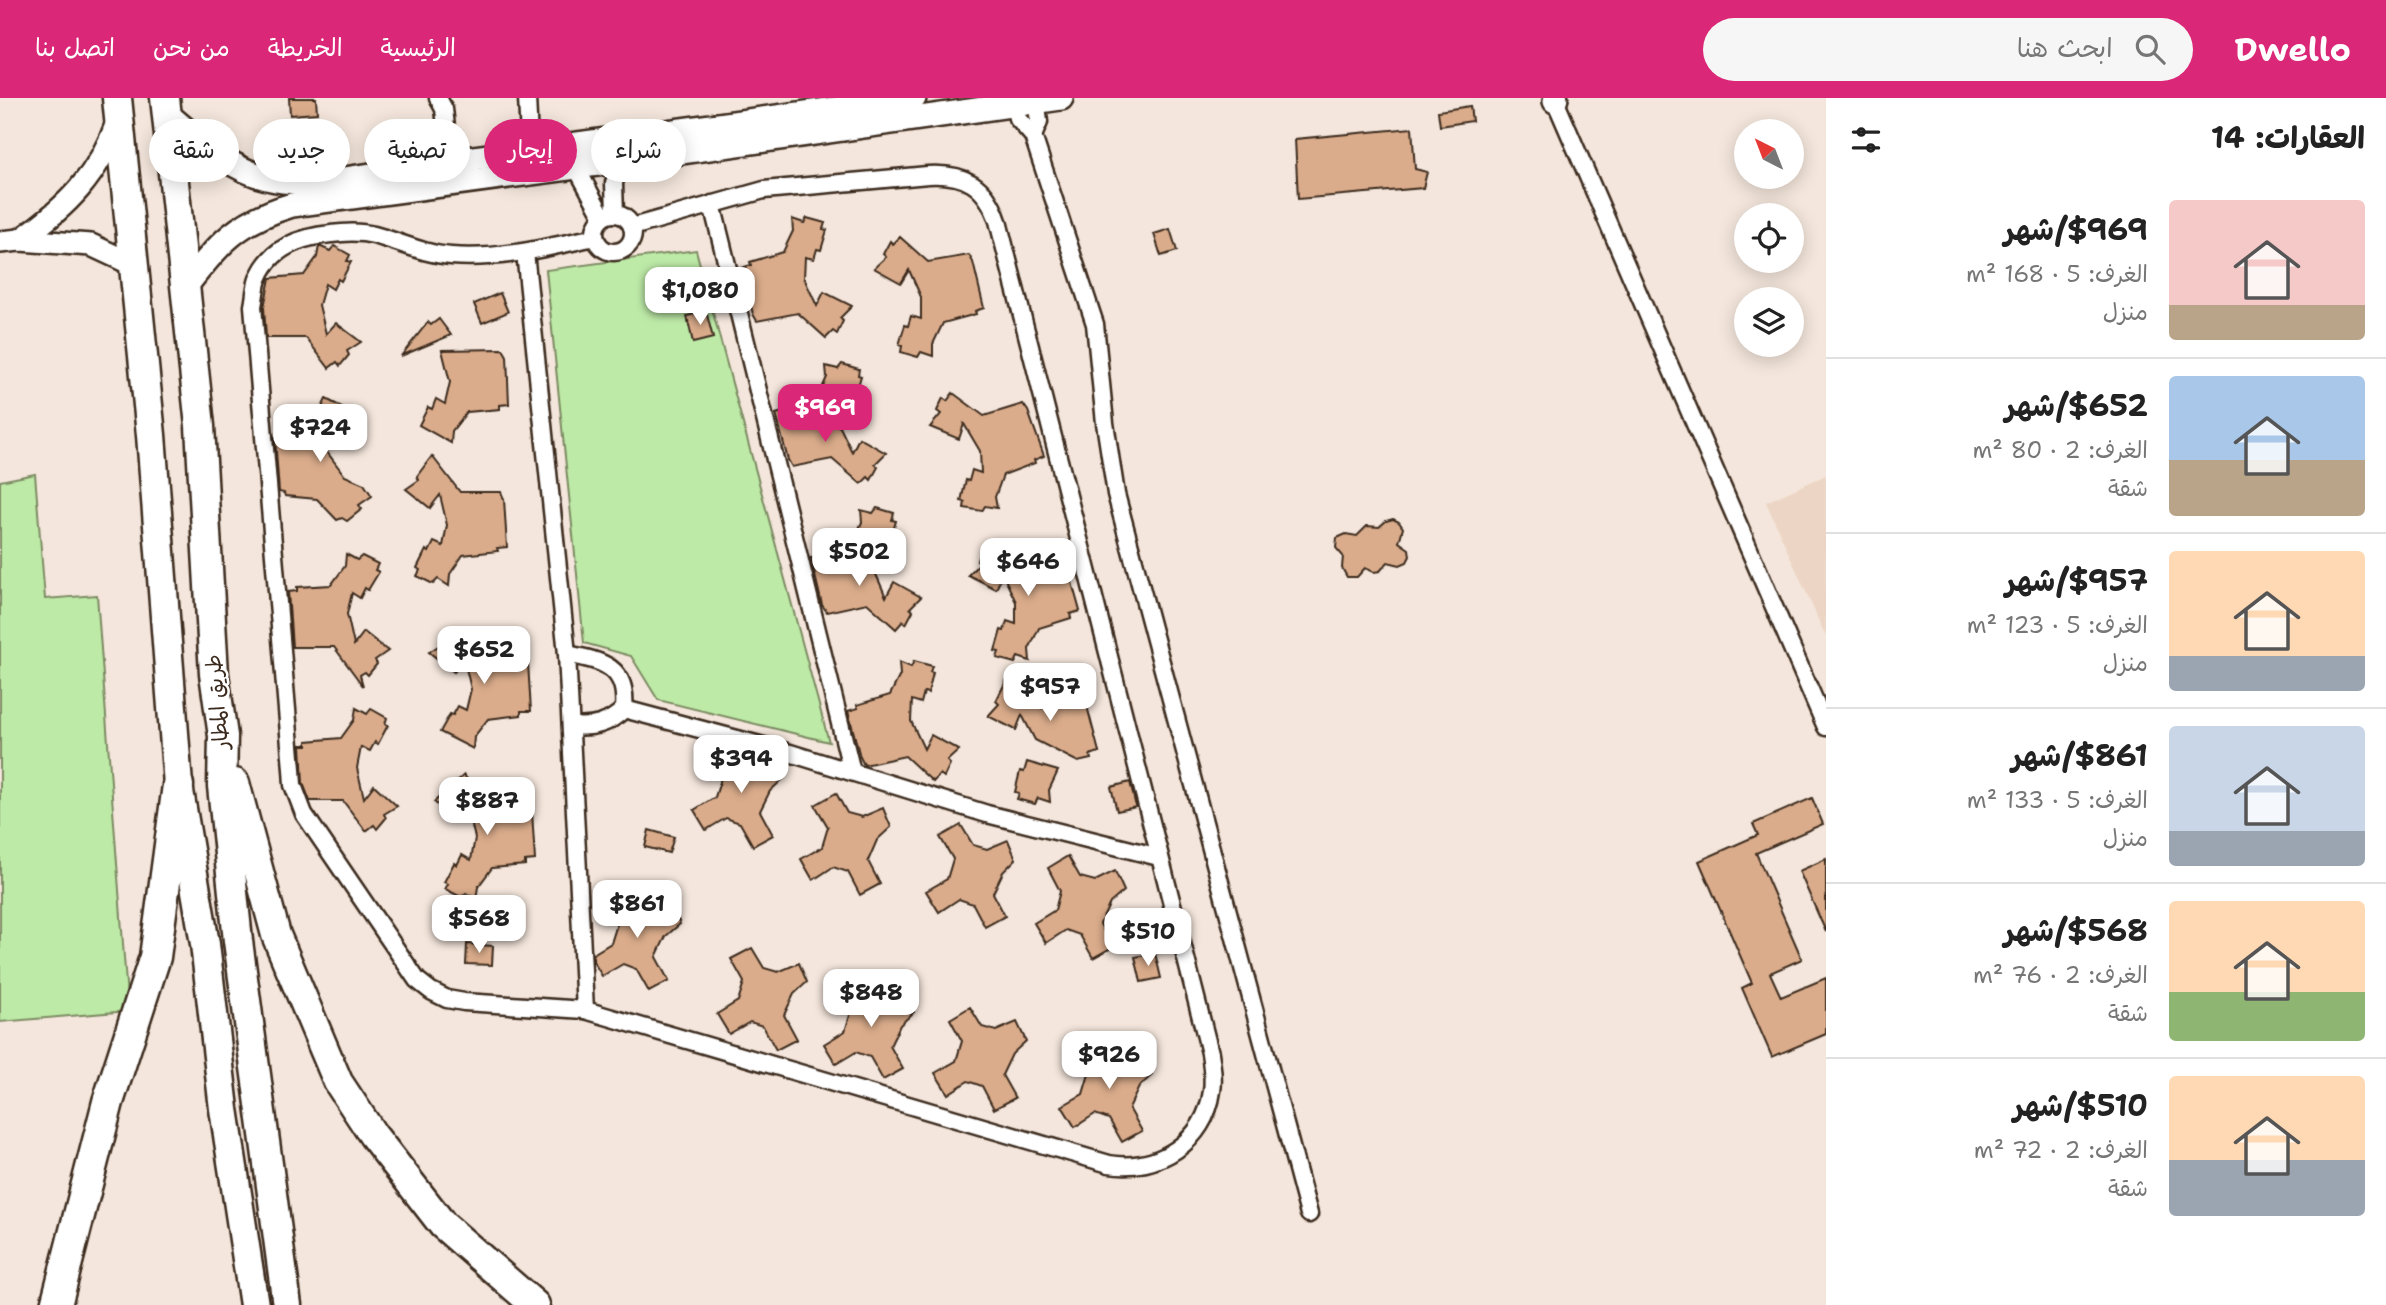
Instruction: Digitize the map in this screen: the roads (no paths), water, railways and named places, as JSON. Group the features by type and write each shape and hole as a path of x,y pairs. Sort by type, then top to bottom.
{"highway":[{"name":"طريق المطار","path":"165,106 200,426 214,674 223,736 222,786 238,941 287,1305"},
{"path":"118,107 151,435 178,785 205,944 224,1109 254,1305"},
{"path":"223,736 276,935 338,1082 373,1135 443,1224 535,1305"},
{"path":"56,1305 108,1102 155,957 178,785"}],"main road":[{"path":"577,154 914,98"},
{"path":"686,151 1024,100 1061,98"},
{"path":"165,106 206,146 230,164 268,179 335,188 484,168"},
{"path":"186,286 225,239 245,223 335,188 364,181"}],"street":[{"path":"438,98 444,109 445,119"},
{"path":"527,98 528,119"},
{"path":"1555,99 1826,727"},
{"path":"1024,100 1021,125 1033,136 1090,306 1098,343 1105,423 1116,494 1309,1214"},
{"path":"1024,100 1039,122 1033,136"},
{"path":"10,241 54,217 82,188 100,160 118,107"},
{"path":"577,168 609,216 628,221 632,227 631,242 619,251 604,249 595,237 598,222 609,216"},
{"path":"595,237 525,252 452,256 430,253 372,234 353,232 316,235 291,242 271,258 257,280 253,306 293,785 304,814 417,980 447,999 585,1010 1109,1164 1135,1166 1152,1163 1182,1146 1195,1132 1212,1091 1213,1072 1204,1024 1042,386 998,220 988,197 976,185 961,177 945,174 790,187 738,196 632,227"},
{"path":"609,216 614,182"},
{"path":"712,204 852,772"},
{"path":"10,241 91,245 134,265"},
{"path":"525,252 567,654 585,1010"},
{"path":"567,654 600,662 616,673 622,681 625,695 624,709 617,716 598,726 572,726"},
{"path":"624,709 852,772 987,814 1160,858"}]}
